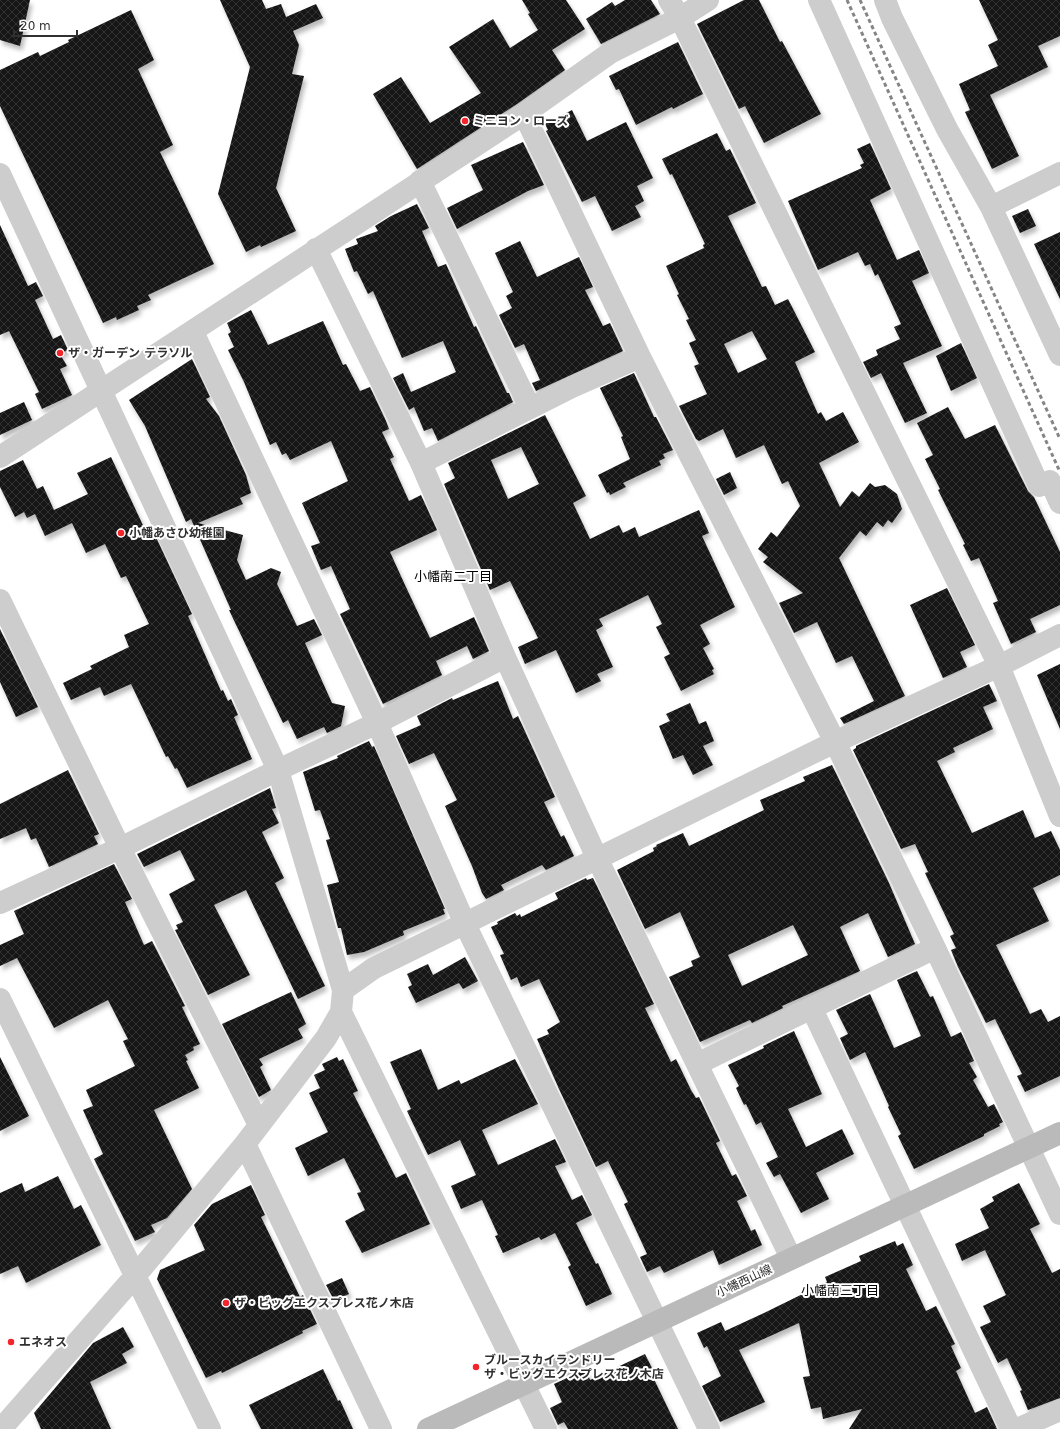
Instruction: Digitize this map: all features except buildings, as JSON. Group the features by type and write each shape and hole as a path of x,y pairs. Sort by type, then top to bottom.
{"street":[{"path":"669,0 680,18 998,666 1060,816"},
{"path":"0,456 193,332 316,249 524,114 610,53 680,18 708,0"},
{"path":"819,0 1039,486 1050,481 1060,503"},
{"path":"885,0 892,18 947,129 991,207 1060,355"},
{"path":"524,114 640,357 835,742 936,948 1028,1149 1060,1214"},
{"path":"991,207 1060,173"},
{"path":"0,174 278,770 343,990 341,1012 326,1038 245,1144 136,1276 0,1429"},
{"path":"420,181 530,408"},
{"path":"316,249 421,463 505,657 598,858 791,1258"},
{"path":"193,332 376,723 465,924 709,1429"},
{"path":"421,463 530,408 640,357"},
{"path":"0,600 120,848 259,1125"},
{"path":"343,990 374,968 835,742 998,666 1060,635"},
{"path":"0,903 120,848 376,723 505,657"},
{"path":"697,1064 936,948"},
{"path":"0,999 210,1429"},
{"path":"812,1009 1011,1429"},
{"path":"341,1012 546,1429"},
{"name":"小幡西山線","path":"428,1429 1060,1133"},
{"path":"245,1144 382,1429"},
{"path":"1018,1429 1060,1410"}],"railway":[{"path":"847,0 1060,472"},
{"path":"860,0 1060,439"}],"place":[{"name":"ミニヨン・ローズ","path":"465,121"},
{"name":"ザ・ガーデン テラソル","path":"60,353"},
{"name":"小幡あさひ幼稚園","path":"121,533"},
{"name":"ザ・ビッグエクスプレス花ノ木店","path":"226,1303"},
{"name":"エネオス","path":"11,1342"},
{"name":"ブルースカイランドリー ザ・ビッグエクスプレス花ノ木店","path":"476,1367"}],"district":[{"name":"小幡南二丁目","path":"453,576"},
{"name":"小幡南三丁目","path":"840,1290"}]}
